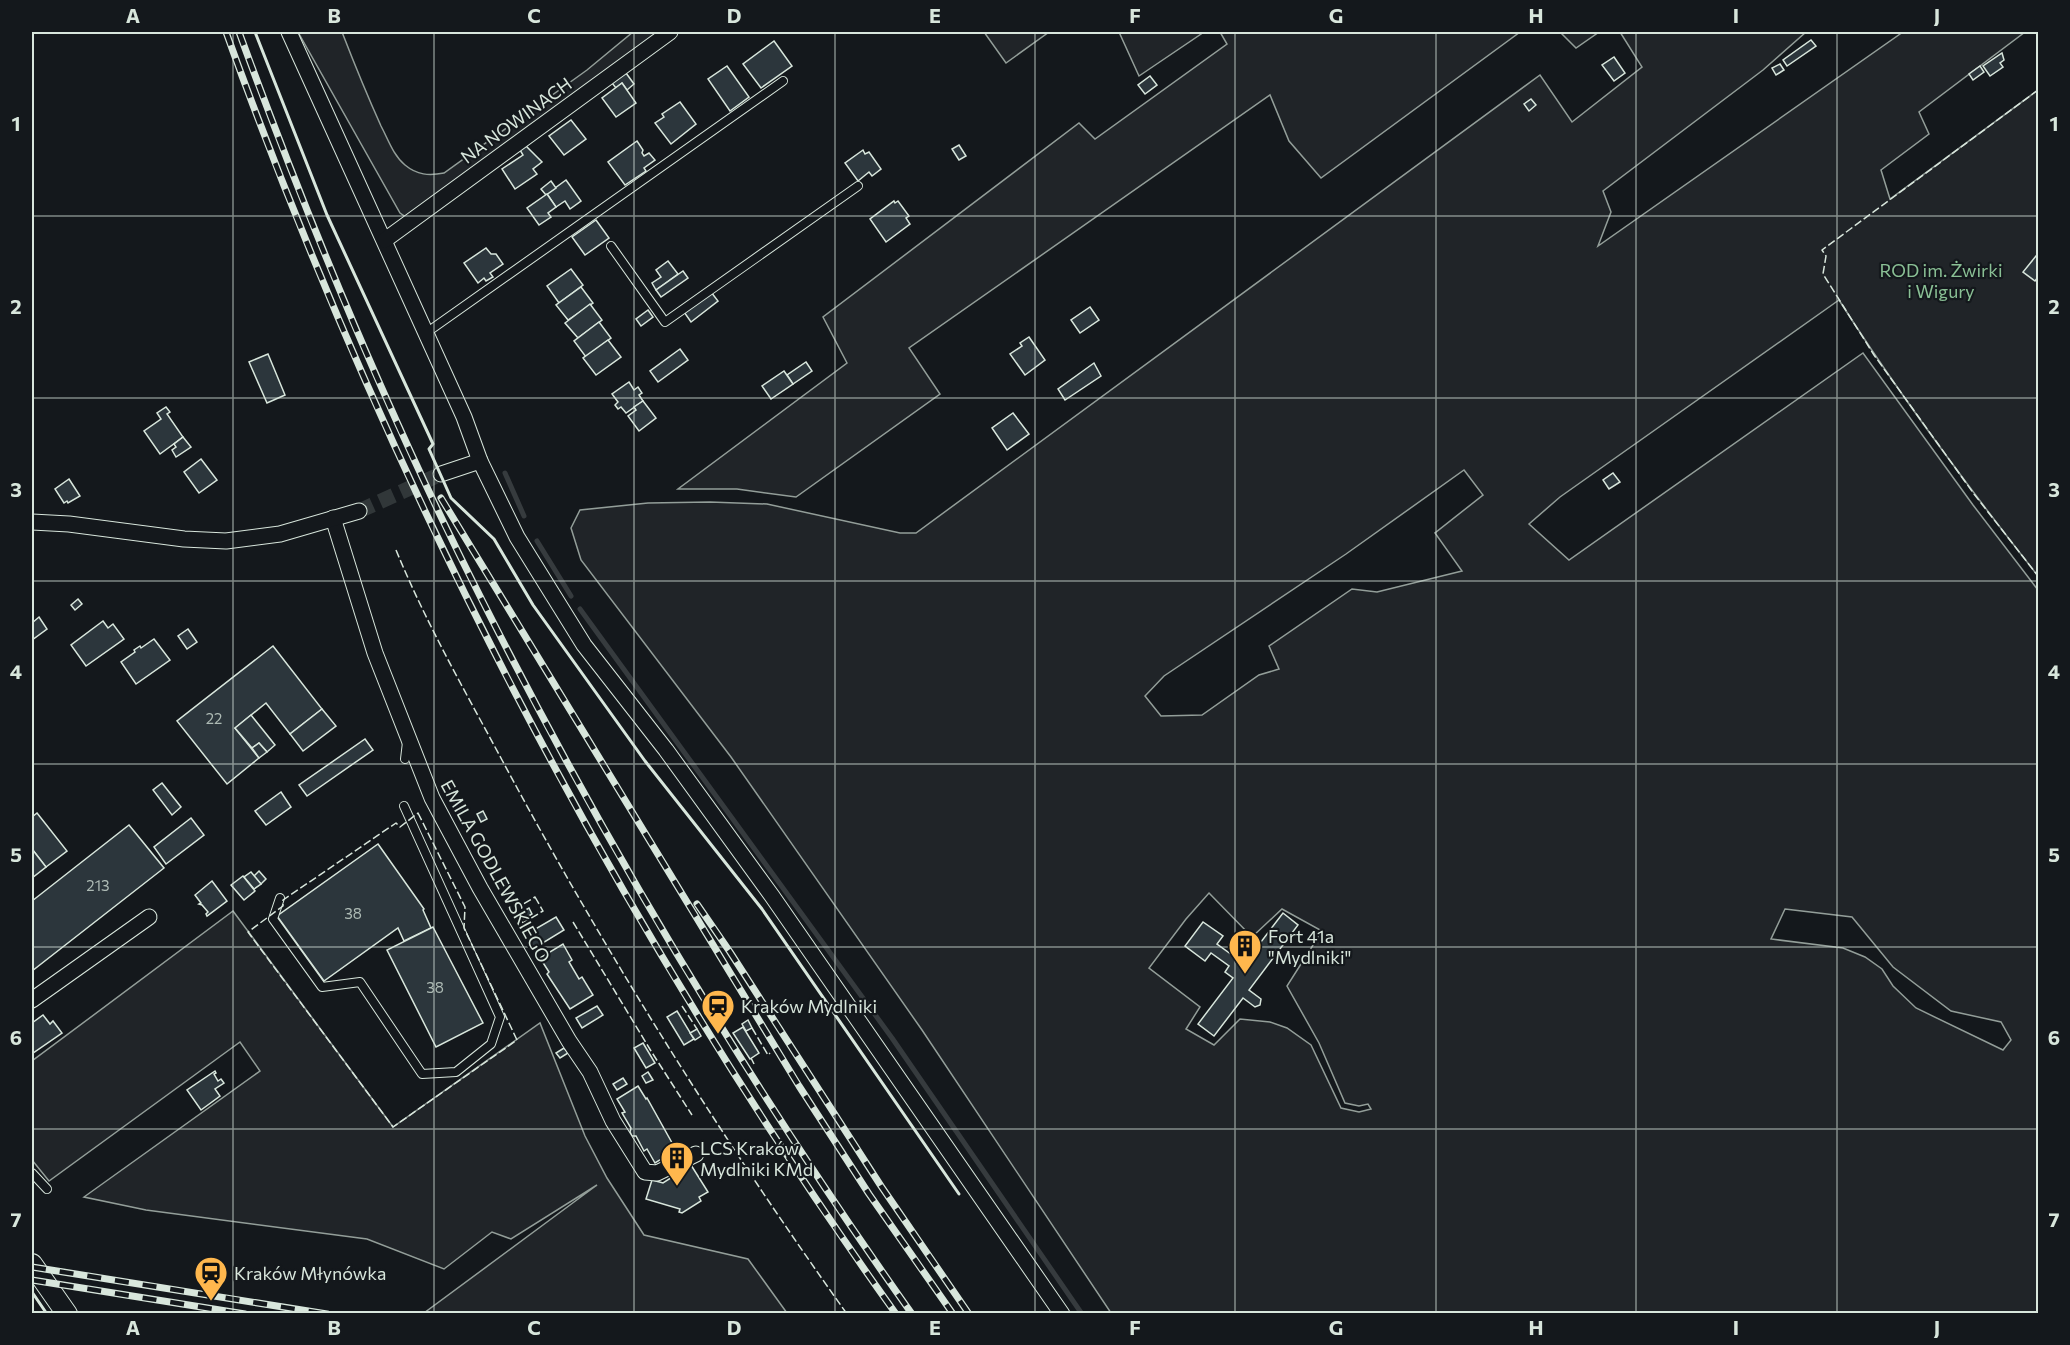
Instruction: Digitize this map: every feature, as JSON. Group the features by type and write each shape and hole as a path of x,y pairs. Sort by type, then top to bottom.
{"street":[{"path":"290,32 464,417 480,461 517,537 584,645 666,750 772,896 1062,1314"},
{"name":"NA NOWINACH","path":"385,240 670,32"},
{"path":"441,474 480,461"},
{"path":"32,522 69,524 184,539 226,541 269,536 358,511"},
{"name":"EMILA GODLEWSKIEGO","path":"333,518 375,653 432,798 456,845 569,1041 590,1072 613,1121 645,1172 657,1173 696,1154"},
{"path":"32,1000 149,917"},
{"path":"32,1264 67,1314"}],"lane":[{"path":"426,333 783,81"},
{"path":"611,246 665,322 858,186"},
{"path":"405,759 408,738"},
{"path":"280,898 273,919 322,987 360,982 422,1074 456,1072 491,1044 500,1017 404,806"},
{"path":"32,1173 47,1189"}],"green space":[{"path":"298,32 342,32 394,152 410,168 419,173 433,174 444,173 587,70 633,32 663,32 406,217 400,213"},
{"path":"984,32 1049,32 1006,63"},
{"path":"1119,32 1204,32 1139,76"},
{"path":"1220,32 1520,32 1321,178 1289,141 1270,95 909,348 940,394 796,497 737,489 678,489 847,363 823,317 1079,123 1095,139 1227,44"},
{"path":"1560,32 1599,32 1576,48"},
{"name":"ROD im. Żwirki i Wigury","path":"1620,32 1806,32 1763,70 1603,191 1611,212 1598,246 1903,32 2025,32 1919,112 1929,134 1881,170 1890,199 2038,90 2038,576 1935,441 1839,300 1560,497 1529,524 1569,560 1863,353 2038,590 2038,1313 1111,1313 922,1030 731,757 581,560 571,528 580,510 648,503 710,502 767,504 900,533 916,533 1540,75 1572,122 1642,67","holes":["1464,470 1483,495 1435,533 1462,571 1377,592 1352,589 1269,646 1279,669 1259,675 1202,715 1161,716 1145,696 1164,676 1346,554","1209,893 1252,937 1282,909 1322,931 1287,986 1319,1043 1345,1103 1359,1106 1368,1104 1371,1109 1359,1112 1341,1108 1311,1045 1287,1028 1270,1022 1240,1019 1214,1045 1186,1029 1200,1007 1149,968","1785,909 1852,917 1893,967 1951,1011 2001,1022 2011,1040 2003,1050 1916,1008 1893,986 1882,969 1865,957 1843,948 1771,939"]},
{"path":"233,911 393,1127 540,1023 585,1136 607,1178 644,1235 748,1259 787,1313 424,1313 597,1185 511,1239 492,1232 444,1269 367,1239 146,1210 84,1197 260,1071 240,1042 49,1181 32,1160 32,1061"}],"building":[{"path":"1811,40 1816,46 1787,66 1783,60"},
{"path":"774,41 792,66 761,88 743,64"},
{"path":"2002,53 2004,60 2000,63 2003,67 1990,76 1983,66"},
{"path":"1614,57 1625,73 1614,81 1602,65"},
{"path":"1780,64 1784,70 1776,75 1772,68"},
{"path":"727,66 749,97 730,111 708,79"},
{"path":"1980,66 1984,72 1973,80 1969,74"},
{"path":"626,73 634,84 627,90 622,83 616,88 612,83"},
{"path":"1150,76 1157,85 1145,94 1138,85"},
{"path":"622,83 636,103 616,117 602,98"},
{"path":"1531,99 1536,105 1529,111 1524,104"},
{"path":"680,102 696,124 671,144 655,123 664,117 662,114"},
{"path":"571,120 586,139 564,155 549,136"},
{"path":"637,141 644,156 649,153 655,160 644,168 646,171 625,185 608,162"},
{"path":"959,145 966,156 959,160 952,149"},
{"path":"526,146 542,162 533,169 537,174 515,189 502,169 523,155 520,150"},
{"path":"863,150 865,154 869,152 881,169 872,176 869,172 858,181 845,163"},
{"path":"566,180 581,201 570,209 565,201 556,207 547,194"},
{"path":"551,181 556,188 546,195 541,189"},
{"path":"547,194 556,207 548,213 551,217 539,225 527,208"},
{"path":"894,201 895,203 898,201 909,216 906,218 910,224 886,242 870,219"},
{"path":"596,220 609,238 585,255 572,237"},
{"path":"486,248 491,254 496,254 503,264 490,273 493,277 486,281 484,278 478,283 464,263"},
{"path":"2036,256 2038,277 2035,281 2023,272"},
{"path":"668,261 678,274 656,290 652,283 661,277 656,270"},
{"path":"571,269 583,285 559,303 547,286"},
{"path":"683,271 688,278 661,297 656,290"},
{"path":"581,287 593,303 568,320 556,305"},
{"path":"711,292 718,301 691,322 684,312"},
{"path":"590,304 602,320 578,338 565,323"},
{"path":"1090,307 1099,320 1080,333 1071,320"},
{"path":"648,310 653,317 641,326 636,319"},
{"path":"599,322 611,338 586,357 574,341"},
{"path":"1029,337 1045,360 1025,375 1010,354 1022,346 1020,343"},
{"path":"608,340 621,357 596,375 583,358"},
{"path":"680,349 688,360 658,382 650,371"},
{"path":"268,354 285,395 267,403 249,362"},
{"path":"806,362 812,371 793,384 787,375"},
{"path":"1094,363 1101,376 1065,400 1058,389"},
{"path":"784,371 793,384 771,399 762,386"},
{"path":"629,382 634,390 638,387 643,401 626,413 621,407 618,409 615,405 618,402 612,394"},
{"path":"643,401 656,418 639,431 628,416 636,410 634,407"},
{"path":"166,407 170,412 167,414 183,437 160,454 144,431 161,419 157,413"},
{"path":"1013,413 1029,434 1007,450 992,428"},
{"path":"183,437 191,447 176,457 172,450 176,447 174,444"},
{"path":"201,459 217,480 199,493 184,472"},
{"path":"1613,473 1620,482 1609,489 1603,480"},
{"path":"69,479 80,496 64,503 55,489"},
{"path":"78,599 82,604 75,610 71,605"},
{"path":"39,617 47,629 32,640 32,623"},
{"path":"103,621 108,628 113,624 124,639 86,666 71,645"},
{"path":"188,629 197,642 187,649 178,636"},
{"path":"154,639 170,660 136,684 121,662 135,652 134,650"},
{"path":"273,646 322,709 290,734 266,703 235,728 259,758 227,784 177,721"},
{"path":"322,709 336,726 303,751 290,734"},
{"path":"251,715 275,745 267,752 259,743 252,748 235,728"},
{"path":"365,739 373,750 307,796 299,785"},
{"path":"259,743 267,752 259,758 252,748"},
{"path":"162,783 181,807 172,815 153,790"},
{"path":"281,792 291,807 266,825 255,811"},
{"path":"483,811 487,819 481,822 477,814"},
{"path":"37,813 67,851 46,867 32,849 32,817"},
{"path":"191,818 204,835 166,864 154,847"},
{"path":"129,825 164,868 32,971 32,901"},
{"path":"378,844 424,909 431,928 404,941 398,928 324,981 277,916"},
{"path":"32,849 46,867 32,878"},
{"path":"259,871 266,879 261,884 254,876"},
{"path":"251,872 261,884 254,889 244,877"},
{"path":"243,876 255,891 244,900 231,885"},
{"path":"212,881 227,901 207,916 208,912 199,904 201,903 195,895"},
{"path":"529,908 532,914 524,919 520,913"},
{"name":"Fort 41a \"Mydlniki\"","path":"1283,913 1298,925 1249,990 1261,999 1260,1005 1255,1007 1243,998 1214,1036 1198,1024 1233,978 1225,972 1229,966 1211,953 1205,961 1185,946 1203,922 1223,936 1217,944 1235,957 1239,953 1248,959"},
{"path":"556,917 564,930 533,949 525,935"},
{"path":"433,927 483,1023 436,1047 387,950"},
{"path":"563,944 572,960 569,962 579,979 582,977 593,995 570,1009 547,974 549,972 540,958"},
{"path":"597,1006 603,1015 582,1028 576,1018"},
{"path":"677,1011 694,1039 684,1045 667,1017"},
{"path":"43,1015 50,1024 53,1021 62,1033 33,1053 32,1023"},
{"path":"748,1020 752,1028 746,1031 742,1024"},
{"path":"743,1027 759,1053 750,1059 733,1033"},
{"path":"697,1029 701,1036 695,1040 690,1033"},
{"path":"643,1043 655,1063 646,1068 634,1048"},
{"path":"564,1048 568,1053 560,1058 556,1053"},
{"path":"215,1071 214,1074 218,1081 221,1079 224,1083 215,1089 220,1096 201,1110 187,1090"},
{"path":"648,1072 653,1080 646,1083 642,1076"},
{"path":"623,1078 627,1084 617,1090 613,1084"},
{"path":"638,1086 676,1150 655,1163 647,1149 644,1151 636,1136 632,1136 631,1128 622,1113 625,1112 617,1099"},
{"name":"LCS Kraków Mydlniki KMd","path":"691,1165 708,1192 699,1197 701,1201 682,1213 679,1212 680,1209 646,1199 652,1180 663,1183"}],"waterway":[{"path":"505,473 524,516"},
{"path":"537,541 571,596"},
{"path":"580,609 892,1038 1082,1314"}],"tunnel":[{"path":"359,511 441,474"}],"railway":[{"path":"226,32 290,202 360,369 436,534 517,696 603,855 695,1011 793,1164 896,1314"},
{"path":"239,32 294,177 383,392 448,532 531,694 631,876 738,1054 852,1228 912,1314"},
{"path":"441,498 799,1086 869,1194 953,1314"},
{"path":"697,904 881,1186 969,1314"},
{"path":"32,1267 327,1314"},
{"path":"32,1280 245,1314"}],"fence":[{"path":"2038,90 1822,250 1826,256 1823,274 1874,355 1974,494 2038,576"},
{"path":"396,550 420,604 460,682 541,832 623,973 709,1111 847,1314"},
{"path":"418,813 465,907 464,928 517,1040 393,1127 248,932 283,906 283,900 396,823 400,827 418,813"},
{"path":"535,897 543,911 523,923 515,909 535,897"},
{"path":"573,922 692,1115"},
{"path":"682,1006 697,1029"},
{"path":"752,1028 768,1055 770,1053"},
{"path":"751,1058 754,1064"}],"wall":[{"path":"255,32 327,215 433,444 429,449 451,498 494,539 533,605 645,761 762,909 959,1194"},
{"path":"32,1292 47,1314"}],"place":[{"name":"Fort 41a \"Mydlniki\"","path":"1245,975"},
{"name":"Kraków Mydlniki","path":"718,1035"},
{"name":"LCS Kraków Mydlniki KMd","path":"677,1187"},
{"name":"Kraków Młynówka","path":"211,1302"}]}
